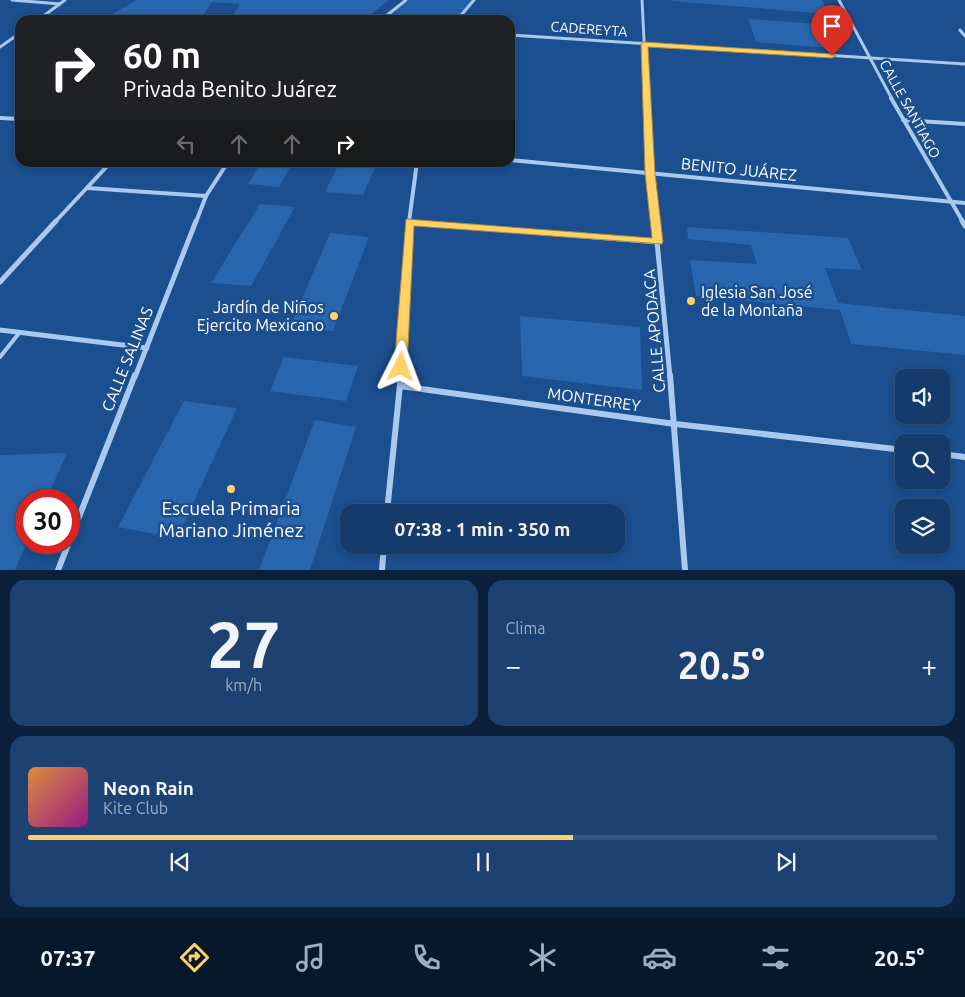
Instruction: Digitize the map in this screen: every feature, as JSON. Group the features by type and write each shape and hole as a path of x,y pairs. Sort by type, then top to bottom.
{"street":[{"path":"12,0 60,4"},
{"path":"45,15 65,0"},
{"path":"387,15 406,0"},
{"path":"461,15 474,0"},
{"name":"CALLE APODACA","path":"642,0 650,173 675,424 685,570"},
{"name":"CALLE SANTIAGO","path":"839,0 903,120 965,226"},
{"path":"960,30 965,36"},
{"name":"CADEREYTA","path":"515,35 965,64"},
{"path":"0,48 15,37"},
{"path":"0,118 15,119"},
{"path":"903,120 965,124"},
{"name":"BENITO JUÁREZ","path":"515,160 965,203"},
{"path":"0,282 107,167"},
{"name":"CALLE SALINAS","path":"58,570 206,196 225,167"},
{"path":"388,504 400,386 410,222 416,167"},
{"path":"87,188 206,196"},
{"path":"410,222 658,242"},
{"path":"0,330 147,348"},
{"name":"MONTERREY","path":"400,386 675,424 895,449"},
{"path":"950,455 965,457"},
{"path":"382,570 383,554"}],"lane":[{"path":"0,357 20,332"}],"shaded area":[{"path":"406,0 474,0 461,15 388,15"}],"building":[{"path":"137,0 389,0 370,15 233,15 240,4 212,2 203,15 110,15"},
{"path":"822,0 830,14 672,1"},
{"path":"748,19 819,24 832,48 756,42"},
{"path":"258,167 290,167 279,187 248,184"},
{"path":"338,167 376,167 363,195 325,192"},
{"path":"260,204 295,207 251,286 211,283"},
{"path":"687,227 848,238 862,270 825,268 838,303 965,316 965,355 851,344 840,310 696,296 690,260 757,264 751,245 688,239"},
{"path":"330,233 369,237 333,331 290,327"},
{"path":"520,316 640,327 642,390 522,376"},
{"path":"284,357 358,366 346,401 270,391"},
{"path":"184,401 237,408 177,538 118,527"},
{"path":"315,420 356,427 310,570 259,570"},
{"path":"67,453 51,489 15,489 15,554 22,554 15,570 0,570 0,455"}],"place":[{"name":"Iglesia San José de la Montaña","path":"691,301"},
{"name":"Jardín de Niños Ejercito Mexicano","path":"334,316"},
{"name":"Escuela Primaria Mariano Jiménez","path":"231,489"}],"route":[{"path":"401,367 410,222 658,242 650,173 644,44 832,56"}]}
